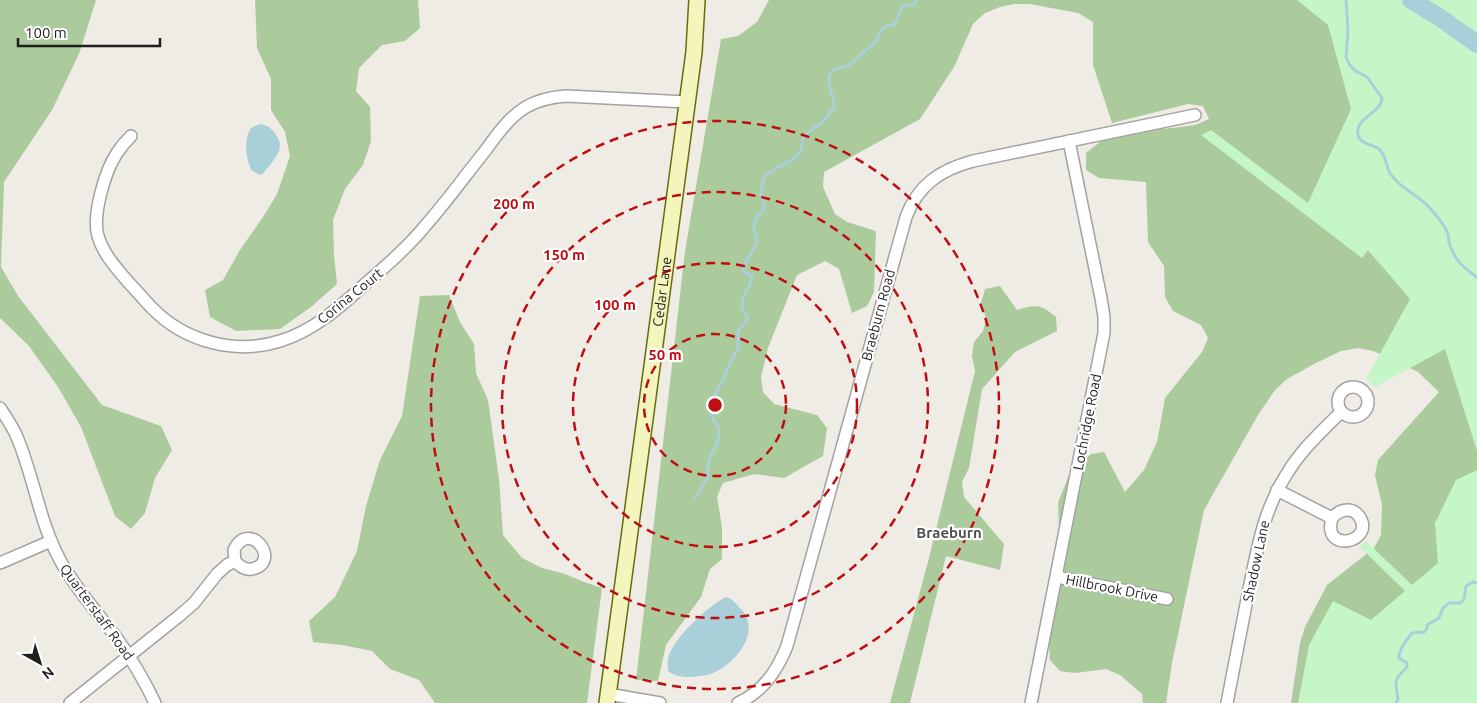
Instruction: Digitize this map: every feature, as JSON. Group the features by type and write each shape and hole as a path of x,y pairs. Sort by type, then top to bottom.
{"main road":[{"name":"Cedar Lane","path":"607,699 694,52 697,0"}],"street":[{"name":"Corina Court","path":"132,136 113,160 102,191 96,215 98,236 102,246 122,275 152,309 166,320 189,335 202,340 217,344 248,347 264,346 279,342 306,330 337,309 410,243 502,128 525,108 546,99 566,96 687,102"},
{"name":"Braeburn Road","path":"738,703 753,694 769,680 782,660 909,207 922,188 949,169 973,161 1195,114"},
{"name":"Lochridge Road","path":"1031,703 1104,333 1101,298 1069,141"},
{"name":"Quarterstaff Road","path":"0,408 16,435 24,454 42,517 60,560 80,592 129,656 155,703"},
{"name":"Shadow Lane","path":"1227,703 1259,539 1268,508 1298,457 1341,412"},
{"path":"1277,490 1332,518"},
{"path":"0,563 51,541"},
{"path":"70,703 194,603 217,574 235,561"},
{"name":"Hillbrook Drive","path":"1057,577 1167,599"},
{"path":"607,699 660,703"}],"green space":[{"path":"0,0 96,0 79,54 52,110 4,182 1,267 18,296 102,405 161,426 172,450 155,478 145,513 131,529 115,516 81,427 58,387 29,346 0,318"},
{"path":"255,0 418,0 420,28 405,41 382,45 359,68 356,91 370,107 371,141 363,165 345,189 333,220 337,284 311,307 280,329 236,331 210,317 205,290 223,280 240,250 265,214 277,194 290,156 285,132 271,110 271,79 257,48"},
{"path":"769,0 1477,0 1477,703 1291,703 1300,643 1305,627 1327,585 1374,548 1381,535 1382,505 1375,475 1378,460 1439,392 1418,372 1373,351 1358,348 1341,351 1314,364 1287,379 1275,390 1258,415 1204,510 1172,663 1166,703 1143,703 1142,694 1120,675 1106,669 1075,673 1060,671 1050,660 1048,630 1061,579 1058,503 1069,475 1091,454 1104,452 1125,492 1144,470 1157,442 1165,398 1202,352 1208,338 1201,325 1173,311 1165,297 1164,266 1148,242 1146,182 1099,178 1086,170 1086,153 1109,135 1195,125 1209,119 1203,106 1188,104 1112,123 1093,65 1093,22 1078,13 1030,4 1014,4 985,13 973,24 954,67 920,119 824,172 823,187 835,214 847,222 876,231 874,292 867,306 852,313 839,269 825,261 797,275 768,348 761,377 763,392 774,404 817,415 827,428 823,456 784,478 754,474 723,483 717,497 722,527 722,559 710,569 701,597 666,645 658,681 636,680 685,251 721,39 738,36 757,22"},
{"path":"1297,0 1477,0 1477,451 1445,349 1375,387 1366,379 1410,299 1368,250 1362,258 1201,135 1211,130 1308,203 1351,109 1328,25"},
{"path":"1000,286 1017,310 1038,306 1051,313 1056,317 1057,331 1015,352 982,389 969,468 962,482 964,497 1004,544 1000,570 946,556 910,703 890,703 929,558 975,371 972,356 974,342 983,331 986,318 981,303 985,289"},
{"path":"449,295 460,322 474,344 476,373 488,400 499,479 503,535 522,558 542,568 565,574 602,588 587,703 435,703 419,680 390,669 372,651 313,642 309,621 335,597 357,551 366,506 380,460 402,416 420,296"},
{"path":"1477,470 1477,703 1298,703 1309,645 1333,601 1371,620 1405,591 1360,547 1366,541 1412,585 1438,563 1435,523 1456,480"}],"water":[{"path":"260,124 273,130 280,146 274,160 263,174 260,175 251,170 246,149 248,133 251,128"},
{"path":"726,597 733,600 741,609 747,618 749,627 744,646 738,655 722,669 708,675 684,677 668,671 668,660 671,651 683,633 710,607"}],"waterway":[{"path":"694,500 707,478 709,459 717,444 719,434 719,427 710,411 710,402 738,349 738,331 748,319 742,308 742,303 752,275 745,273 742,269 757,243 754,223 764,209 762,195 764,178 798,155 804,137 824,120 834,107 829,81 831,73 835,69 848,66 854,62 873,44 884,27 895,24 903,5 914,5 917,0"},
{"path":"1346,0 1348,31 1346,57 1354,70 1367,77 1382,98 1378,108 1360,124 1358,129 1359,138 1364,143 1379,149 1394,179 1424,202 1437,216 1447,230 1451,248 1456,258 1467,270 1477,277"},
{"path":"1411,0 1477,44"},
{"path":"1396,703 1398,699 1396,681 1407,667 1407,663 1399,658 1406,641 1412,633 1424,632 1427,629 1427,625 1439,618 1443,608 1449,603 1460,603 1464,599 1466,586 1473,582 1477,583"}],"district":[{"name":"Braeburn","path":"949,533"}]}
